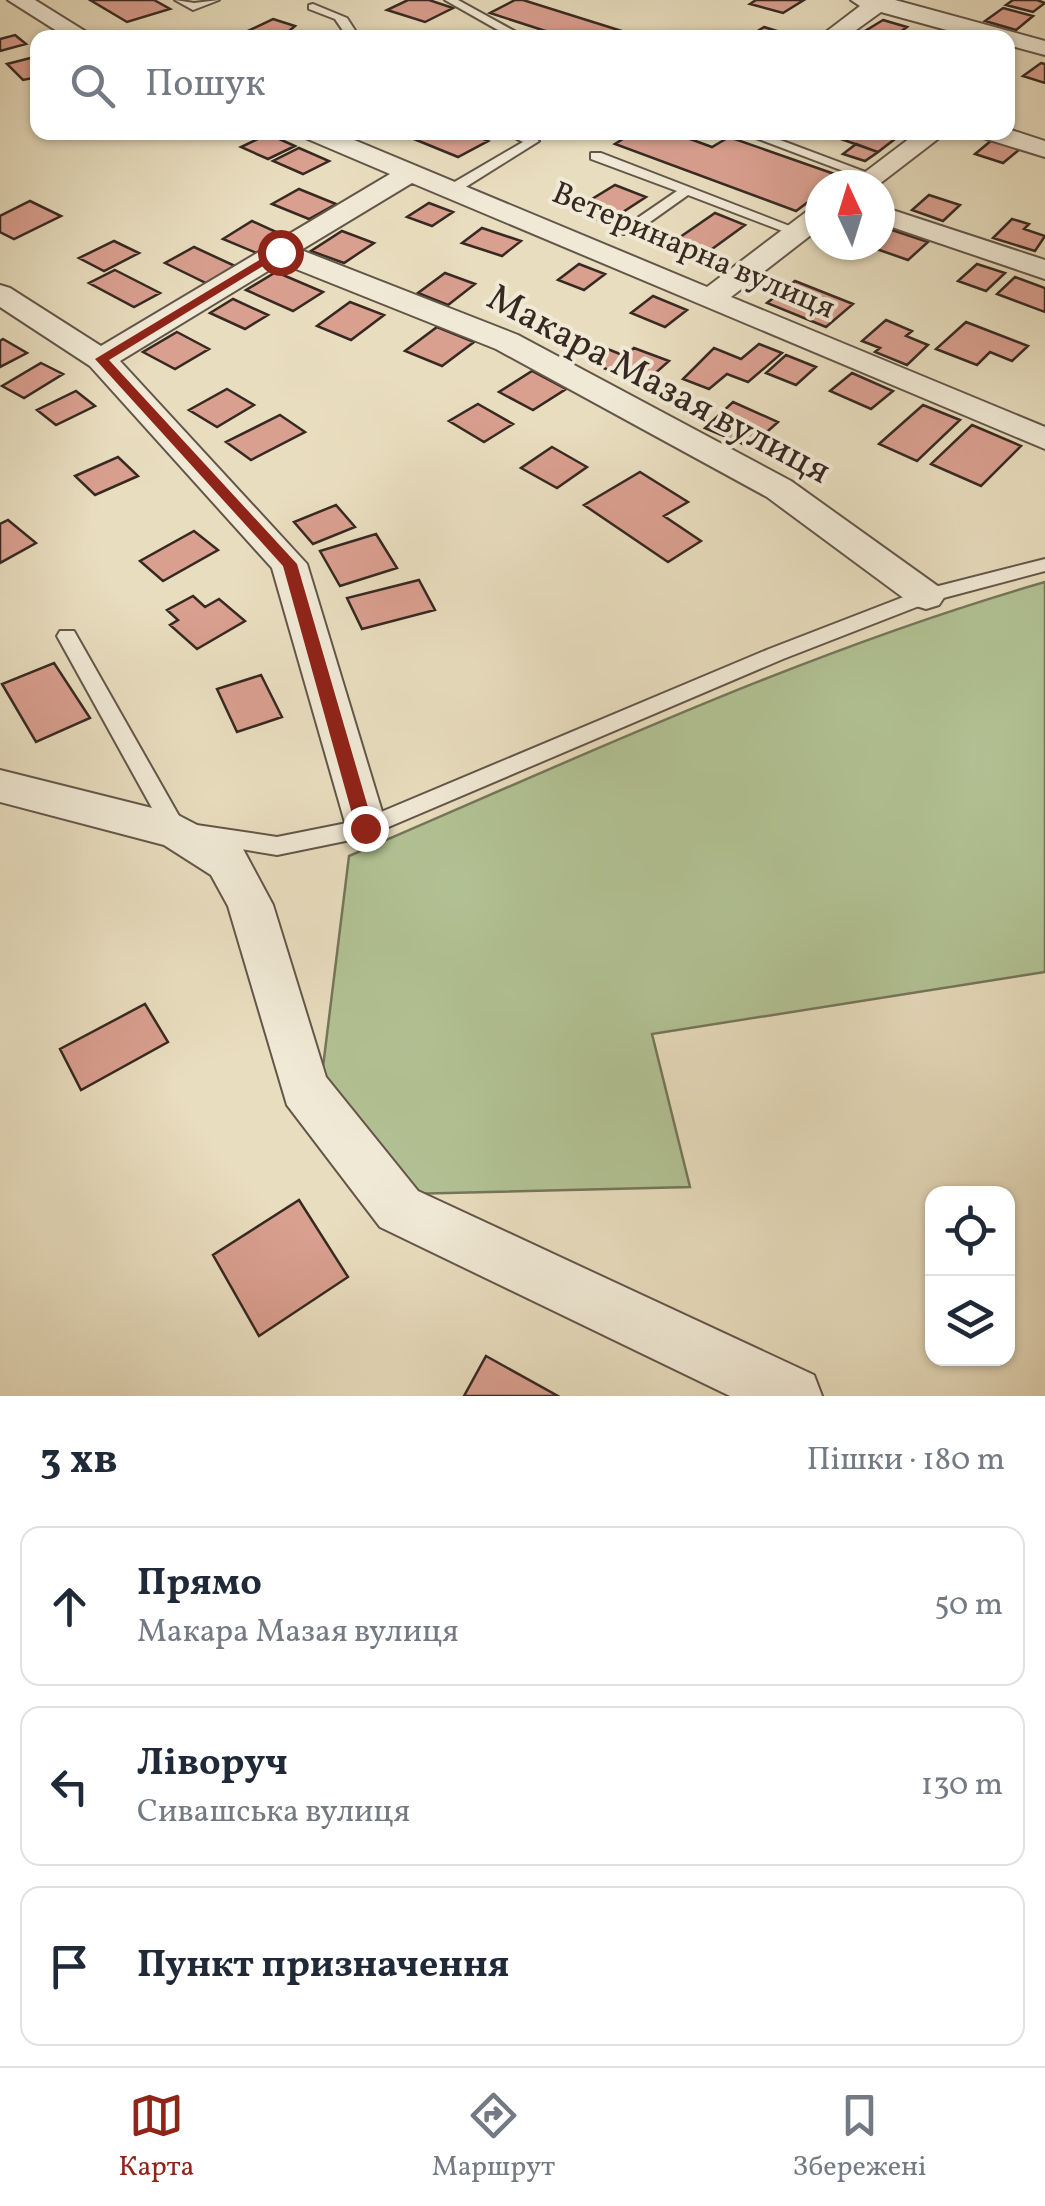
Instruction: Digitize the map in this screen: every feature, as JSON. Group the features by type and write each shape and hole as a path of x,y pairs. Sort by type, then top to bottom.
{"street":[{"path":"19,0 72,30"},
{"path":"838,30 874,1 977,30"},
{"path":"1015,40 1045,48"},
{"name":"Ветеринарна вулиця","path":"331,140 1045,438"},
{"path":"881,170 924,140"},
{"path":"1015,140 1045,149"},
{"path":"102,359 410,174"},
{"path":"895,219 1045,270"},
{"path":"712,297 805,226"},
{"name":"Макара Мазая вулиця","path":"280,252 507,342 779,489 926,596"},
{"path":"0,294 102,359 290,564 365,828"},
{"path":"0,786 176,831 226,862 250,905 306,1089 399,1209 792,1396"}],"lane":[{"path":"180,0 193,7 214,0"},
{"path":"450,0 506,30"},
{"path":"314,7 350,22 352,30"},
{"path":"766,140 839,170"},
{"path":"451,190 533,141"},
{"path":"596,156 687,190 805,222"},
{"path":"628,231 687,190"},
{"path":"67,636 176,831 277,846 365,828 776,654 926,596 1045,564"}],"green space":[{"path":"1045,582 1045,972 652,1034 690,1187 406,1194 321,1083 349,856 780,673"}],"building":[{"path":"90,0 154,0 170,9 127,22"},
{"path":"408,0 429,0 453,8 425,22 387,10"},
{"path":"523,0 619,30 542,30 490,13"},
{"path":"756,0 804,0 783,13 750,4"},
{"path":"1013,0 1045,3 1033,12 1006,5"},
{"path":"1003,8 1033,16 1016,30 985,21"},
{"path":"273,19 295,26 290,30 250,30"},
{"path":"883,20 907,27 903,30 867,30"},
{"path":"15,35 26,44 0,51 0,39"},
{"path":"30,58 30,79 23,80 7,64"},
{"path":"1045,64 1045,83 1023,76"},
{"path":"256,140 282,140 295,146 268,159 241,147"},
{"path":"416,140 488,141 458,157"},
{"path":"621,140 693,140 712,147 724,140 738,140 823,170 805,170 805,204 796,211 615,144"},
{"path":"844,140 894,140 878,152"},
{"path":"992,140 1020,149 1003,163 975,154"},
{"path":"856,144 878,152 865,161 843,154"},
{"path":"299,148 329,161 303,174 273,161"},
{"path":"615,185 646,197 606,223 574,210"},
{"path":"299,189 336,204 309,219 272,204"},
{"path":"929,195 960,205 943,221 912,210"},
{"path":"30,201 61,216 14,239 0,232 0,216"},
{"path":"429,203 453,212 432,226 407,217"},
{"path":"715,213 745,225 701,257 670,244"},
{"path":"1012,219 1029,224 1024,229 1045,236 1035,251 993,238"},
{"path":"252,221 287,237 259,254 223,239"},
{"path":"482,228 521,241 502,256 462,243"},
{"path":"342,231 374,243 344,263 311,251"},
{"path":"895,231 928,242 908,260 895,255"},
{"path":"114,241 139,253 104,271 79,258"},
{"path":"194,247 235,266 206,283 165,263"},
{"path":"579,264 605,274 584,290 558,280"},
{"path":"977,264 1005,273 986,291 958,281"},
{"path":"115,270 160,293 134,307 89,283"},
{"path":"276,272 323,292 293,311 246,290"},
{"path":"445,273 475,284 448,305 418,293"},
{"path":"1015,277 1045,288 1045,312 997,294"},
{"path":"795,281 853,304 826,327 767,303"},
{"path":"653,296 687,310 665,327 631,313"},
{"path":"233,299 268,315 245,329 210,313"},
{"path":"350,302 384,315 351,340 317,326"},
{"path":"886,320 912,331 906,336 928,345 907,365 875,352 880,348 862,341"},
{"path":"966,322 1028,346 1012,361 990,352 977,365 936,349"},
{"path":"437,327 474,342 442,366 405,351"},
{"path":"177,332 209,349 175,369 143,352"},
{"path":"3,339 27,353 0,367 0,341"},
{"path":"759,344 782,353 748,382 727,374 709,389 683,379 714,348 741,359"},
{"path":"605,348 625,356 634,348 669,361 643,384 589,362"},
{"path":"786,355 816,367 796,385 766,373"},
{"path":"41,363 63,374 24,398 2,386"},
{"path":"532,371 566,389 533,410 499,392"},
{"path":"852,373 893,391 871,409 830,391"},
{"path":"227,389 254,405 217,427 189,410"},
{"path":"76,391 95,406 56,425 37,410"},
{"path":"733,402 778,422 750,447 705,428"},
{"path":"478,404 513,424 484,442 449,421"},
{"path":"923,405 960,420 917,461 879,444"},
{"path":"280,415 305,432 251,460 226,442"},
{"path":"972,425 1021,446 981,486 931,464"},
{"path":"552,447 587,467 557,488 521,468"},
{"path":"118,457 138,476 95,495 75,476"},
{"path":"640,472 688,502 664,516 701,541 668,562 584,505"},
{"path":"336,505 355,527 313,544 294,522"},
{"path":"8,520 36,543 0,563 0,524"},
{"path":"194,531 218,550 163,581 140,561"},
{"path":"376,534 397,568 340,586 320,551"},
{"path":"419,580 435,610 362,629 347,598"},
{"path":"193,596 205,607 219,599 245,621 197,649 170,625 178,620 167,610"},
{"path":"54,663 90,718 36,742 2,684"},
{"path":"261,675 282,717 237,732 217,689"},
{"path":"145,1004 168,1042 81,1090 60,1049"},
{"path":"299,1200 348,1277 259,1336 213,1255"},
{"path":"486,1356 558,1396 464,1396"}],"route":[{"path":"280,252 102,359 290,564 365,828"}]}
